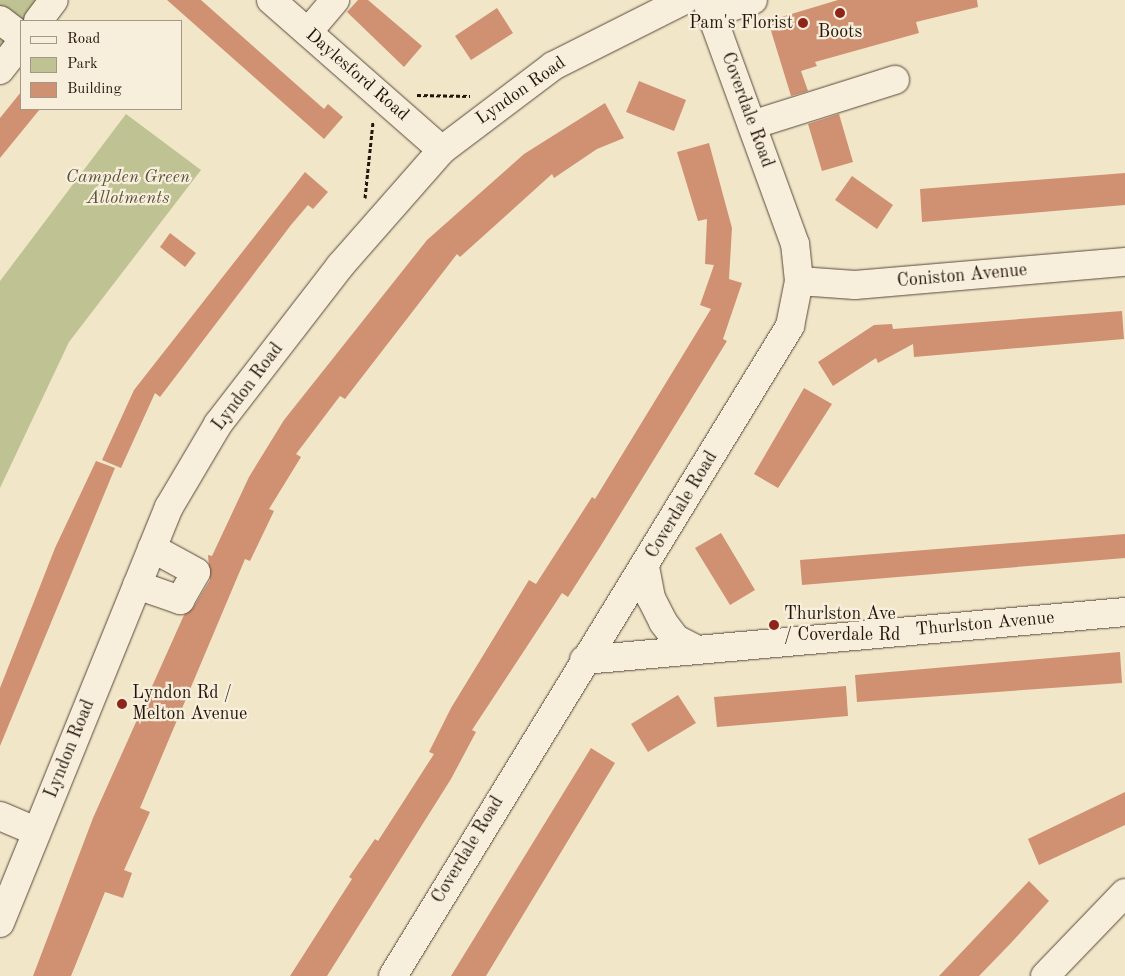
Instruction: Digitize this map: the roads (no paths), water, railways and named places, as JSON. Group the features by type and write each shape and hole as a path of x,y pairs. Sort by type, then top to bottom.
{"street":[{"path":"39,20 54,0"},
{"name":"Daylesford Road","path":"271,0 442,150"},
{"path":"308,32 335,0"},
{"name":"Lyndon Road","path":"0,923 169,507 218,424 340,266 442,150 553,66 684,0"},
{"path":"709,7 754,0"},
{"name":"Coverdale Road","path":"393,976 584,660 645,567 790,326 799,281 795,244 709,7"},
{"path":"0,20 20,35"},
{"path":"0,70 20,43"},
{"path":"752,125 895,80"},
{"name":"Coniston Avenue","path":"799,281 855,285 1125,262"},
{"path":"137,585 180,600 196,572 152,548"},
{"path":"645,567 651,598 662,622 676,638 696,649"},
{"name":"Thurlston Avenue","path":"584,660 1125,612"},
{"path":"0,816 36,831"},
{"path":"1045,976 1125,893"}],"place":[{"name":"Boots","path":"840,13"},
{"name":"Pam's Florist","path":"803,23"},
{"name":"Thurlston Ave / Coverdale Rd","path":"774,625"},
{"name":"Lyndon Rd / Melton Avenue","path":"122,704"}],"park label":[{"name":"Campden Green Allotments","path":"128,188"}]}
